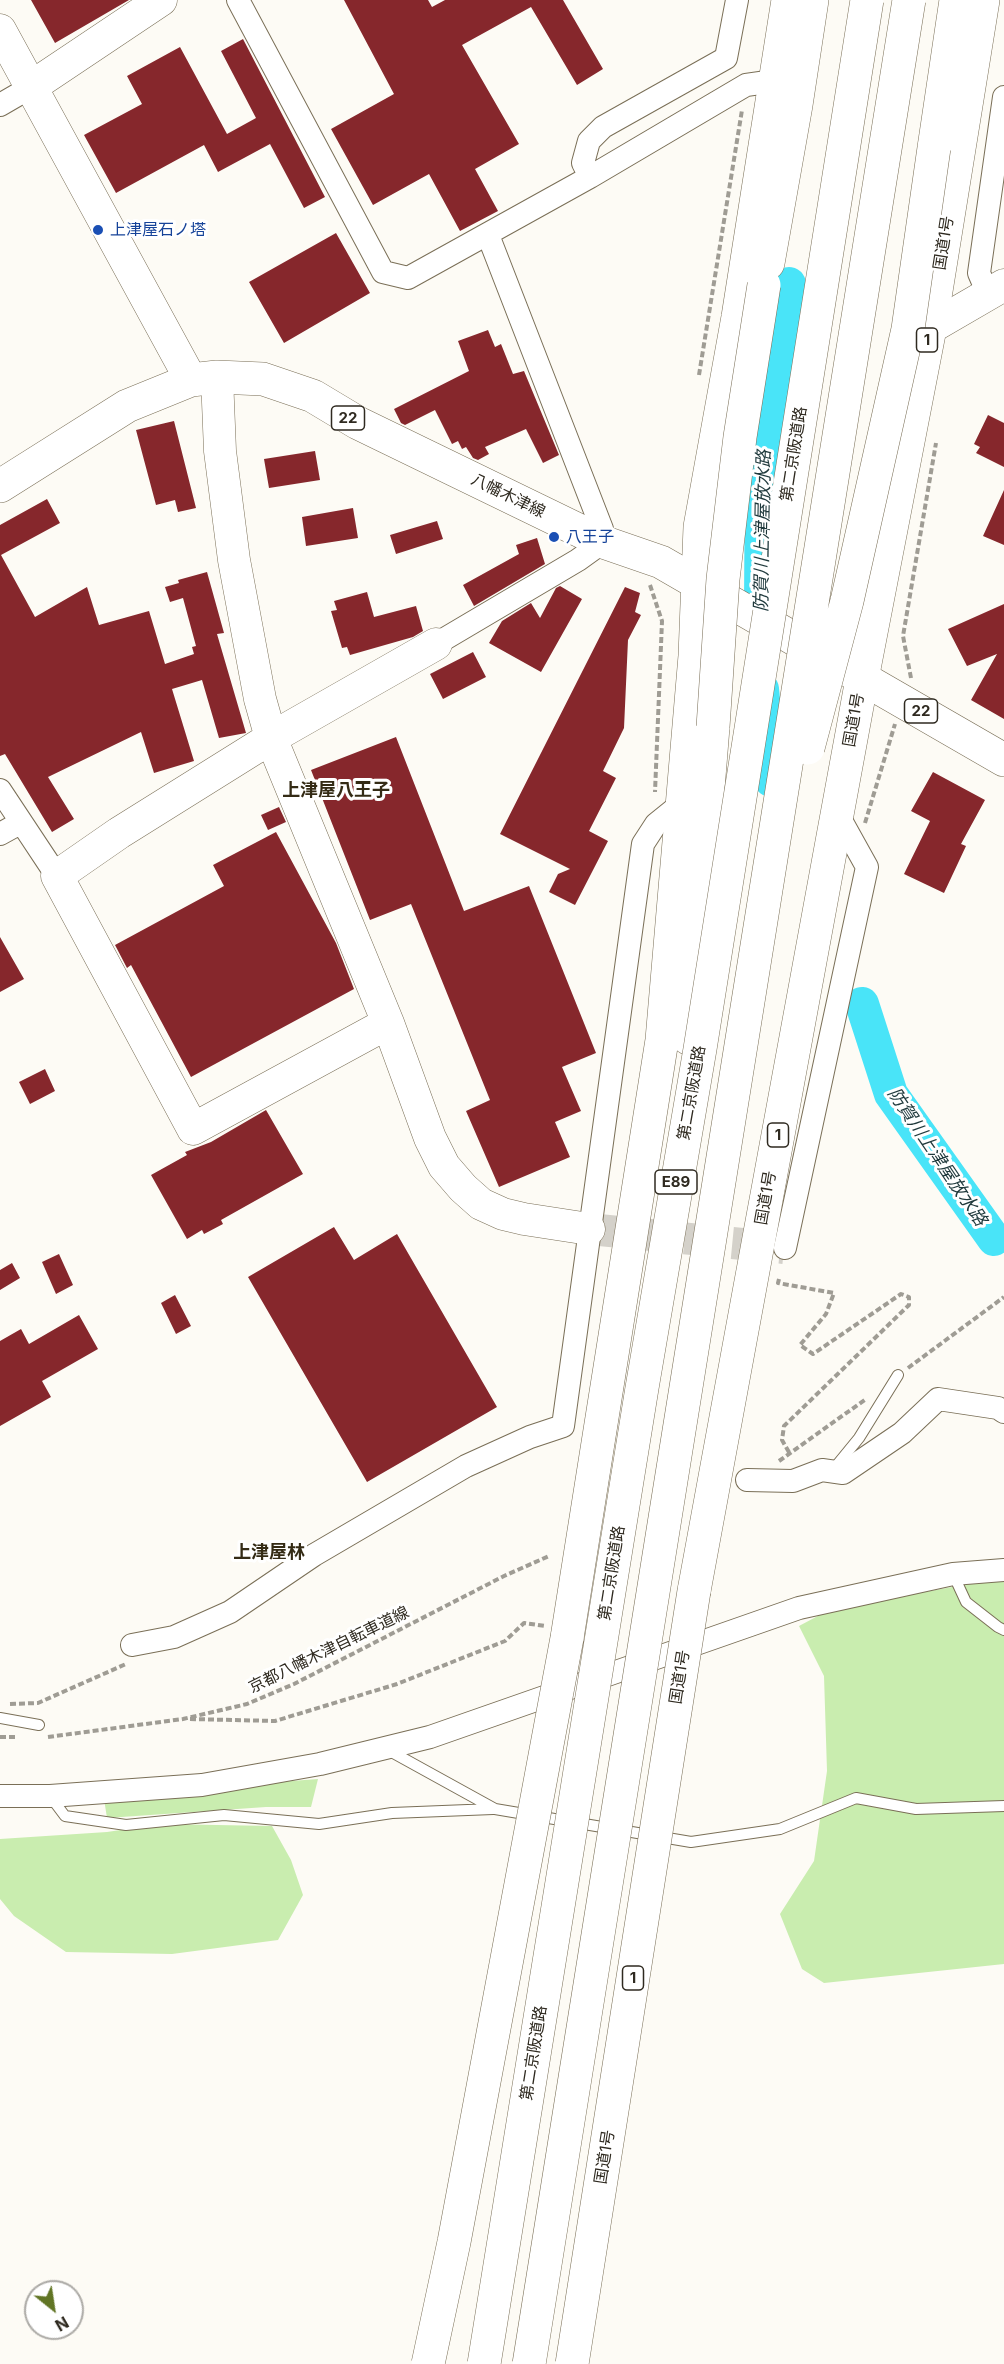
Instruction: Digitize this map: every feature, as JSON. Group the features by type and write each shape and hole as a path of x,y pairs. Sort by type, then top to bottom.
{"main road":[{"path":"429,2364 454,2242 662,1040 695,656 706,587 700,527 738,318 788,0"},
{"path":"678,1172 723,579 740,437 812,0"},
{"name":"第二京阪道路","path":"484,2364 700,1049 867,0"},
{"name":"E89","path":"529,2364 909,0"},
{"path":"713,1216 737,1115 787,837 814,721 849,590 908,329 956,0"},
{"name":"国道1号","path":"572,2364 694,1591 837,813 850,671 930,328 983,0"},
{"name":"八幡木津線","path":"0,486 127,406 204,379 263,379 313,396 358,423 603,542 662,562 1004,760"}],"street":[{"path":"0,105 161,0"},
{"path":"238,0 382,272 408,278 590,177 746,85 774,81"},
{"path":"590,177 583,163 589,141 603,127 726,58 737,0"},
{"path":"0,30 30,87 204,379 220,451 234,560 260,699 271,738 388,1023 430,1137 444,1166 481,1204 503,1214 589,1229"},
{"path":"930,328 996,290 979,273 1004,97"},
{"path":"57,876 120,833 271,738 436,645 578,560 603,542 602,529 488,235"},
{"path":"0,790 57,876 193,1129 388,1023"},
{"path":"141,1643 174,1636 230,1612 314,1555 466,1466 530,1437 563,1426 643,844 656,824 682,803"},
{"path":"785,1248 867,867 837,813"},
{"path":"0,834 20,823"},
{"path":"747,1480 793,1481 822,1470 843,1473 902,1433 938,1400 998,1408 1004,1412"},
{"path":"0,1796 50,1796 202,1785 320,1764 430,1737 799,1608 952,1574 1004,1570"}],"lane":[{"path":"831,1471 859,1438 898,1375"},
{"path":"952,1574 966,1602 1004,1630"},
{"path":"0,1718 39,1725"},
{"path":"385,1749 495,1809"},
{"path":"50,1796 64,1816 126,1825 224,1815 318,1824 392,1813 495,1809 691,1842 780,1829 856,1798 916,1809 1004,1806"}],"path":[{"path":"785,1248 778,1283 834,1293 826,1314 800,1345 813,1354 901,1294 909,1297 909,1305 784,1426 782,1440 790,1454"},
{"name":"京都八幡木津自転車道線","path":"42,1737 183,1719 226,1710 267,1696 504,1576 549,1556"},
{"path":"183,1719 275,1721 408,1680 505,1641 524,1623 559,1632"},
{"path":"0,1704 38,1703 53,1698 126,1664 141,1643"},
{"path":"0,1737 23,1737"}],"green space":[{"path":"1004,1580 1004,1964 824,1983 802,1969 780,1914 814,1861 827,1771 824,1676 799,1626 831,1609 974,1583"},
{"path":"318,1779 311,1807 266,1807 107,1818 104,1799 225,1786"},
{"path":"161,1824 272,1826 291,1860 303,1895 278,1940 172,1954 66,1952 14,1916 0,1899 0,1839 107,1832"}],"building":[{"path":"31,0 129,0 55,43"},
{"path":"344,0 428,0 432,7 445,0 563,0 603,69 577,85 531,7 462,45 519,144 475,169 498,211 460,231 429,174 373,205 331,129 394,94"},
{"path":"243,39 325,197 304,208 270,144 218,172 204,145 116,193 84,135 142,104 127,76 180,47 227,134 256,118 221,51"},
{"path":"336,233 370,293 284,343 249,282"},
{"path":"488,330 495,347 501,344 513,374 524,371 559,455 543,463 526,429 485,447 489,454 478,460 473,458 466,447 462,449 458,441 452,444 435,410 405,425 401,423 394,409 469,371 458,341"},
{"path":"988,415 1004,423 1004,467 976,453 980,447 974,444"},
{"path":"174,421 196,508 178,512 175,500 156,505 136,430"},
{"path":"315,451 320,480 269,488 264,459"},
{"path":"1004,490 1004,545 983,536"},
{"path":"47,499 60,523 1,555 35,617 87,587 99,625 149,611 165,664 194,654 192,647 196,646 183,598 170,602 165,587 179,583 178,580 207,572 224,633 217,634 246,733 219,738 202,680 172,689 194,761 154,773 141,732 48,777 74,819 52,832 5,754 0,756 0,525"},
{"path":"353,508 358,538 306,546 302,517"},
{"path":"437,521 443,539 396,554 390,535"},
{"path":"537,538 545,564 474,606 463,585 519,554 516,545"},
{"path":"560,586 582,599 541,672 489,643 502,621 531,603 540,618 556,588"},
{"path":"625,587 640,593 635,612 641,615 628,640 624,728 603,771 616,778 589,831 608,841 575,905 549,892 558,874 570,869 500,834"},
{"path":"367,592 374,617 416,606 423,631 413,637 350,655 347,647 342,648 331,611 337,610 334,601"},
{"path":"1004,604 1004,719 971,700 997,654 967,666 948,629"},
{"path":"473,652 486,677 443,699 430,674"},
{"path":"396,737 464,911 529,886 596,1053 562,1067 581,1111 555,1122 570,1157 499,1187 466,1111 490,1100 411,904 370,920 311,770"},
{"path":"933,772 985,800 961,844 966,846 944,893 904,874 930,821 911,811"},
{"path":"279,807 286,822 268,830 261,815"},
{"path":"276,832 336,943 354,989 191,1077 131,965 127,968 115,945 224,886 213,865"},
{"path":"0,937 24,979 0,992"},
{"path":"45,1069 55,1091 30,1104 19,1082"},
{"path":"266,1110 303,1174 221,1220 223,1224 204,1234 202,1230 187,1239 151,1175 187,1155 185,1152 211,1142"},
{"path":"334,1227 354,1260 397,1234 497,1407 367,1482 248,1277"},
{"path":"59,1254 73,1285 56,1294 42,1262"},
{"path":"12,1263 20,1278 0,1290 0,1270"},
{"path":"175,1295 191,1326 176,1334 161,1303"},
{"path":"79,1315 98,1349 42,1381 51,1397 0,1426 0,1341 21,1329 29,1344"}],"waterway":[{"name":"防賀川上津屋放水路","path":"761,603 762,456 789,284"},
{"name":"防賀川上津屋放水路","path":"762,689 771,780"},
{"name":"防賀川上津屋放水路","path":"862,1004 891,1094 994,1239"}],"tunnel":[{"path":"589,1229 784,1248"}],"place":[{"name":"上津屋石ノ塔","path":"98,230"},
{"name":"八王子","path":"554,537"}],"district":[{"name":"上津屋八王子","path":"336,791"},
{"name":"上津屋林","path":"269,1553"}]}
